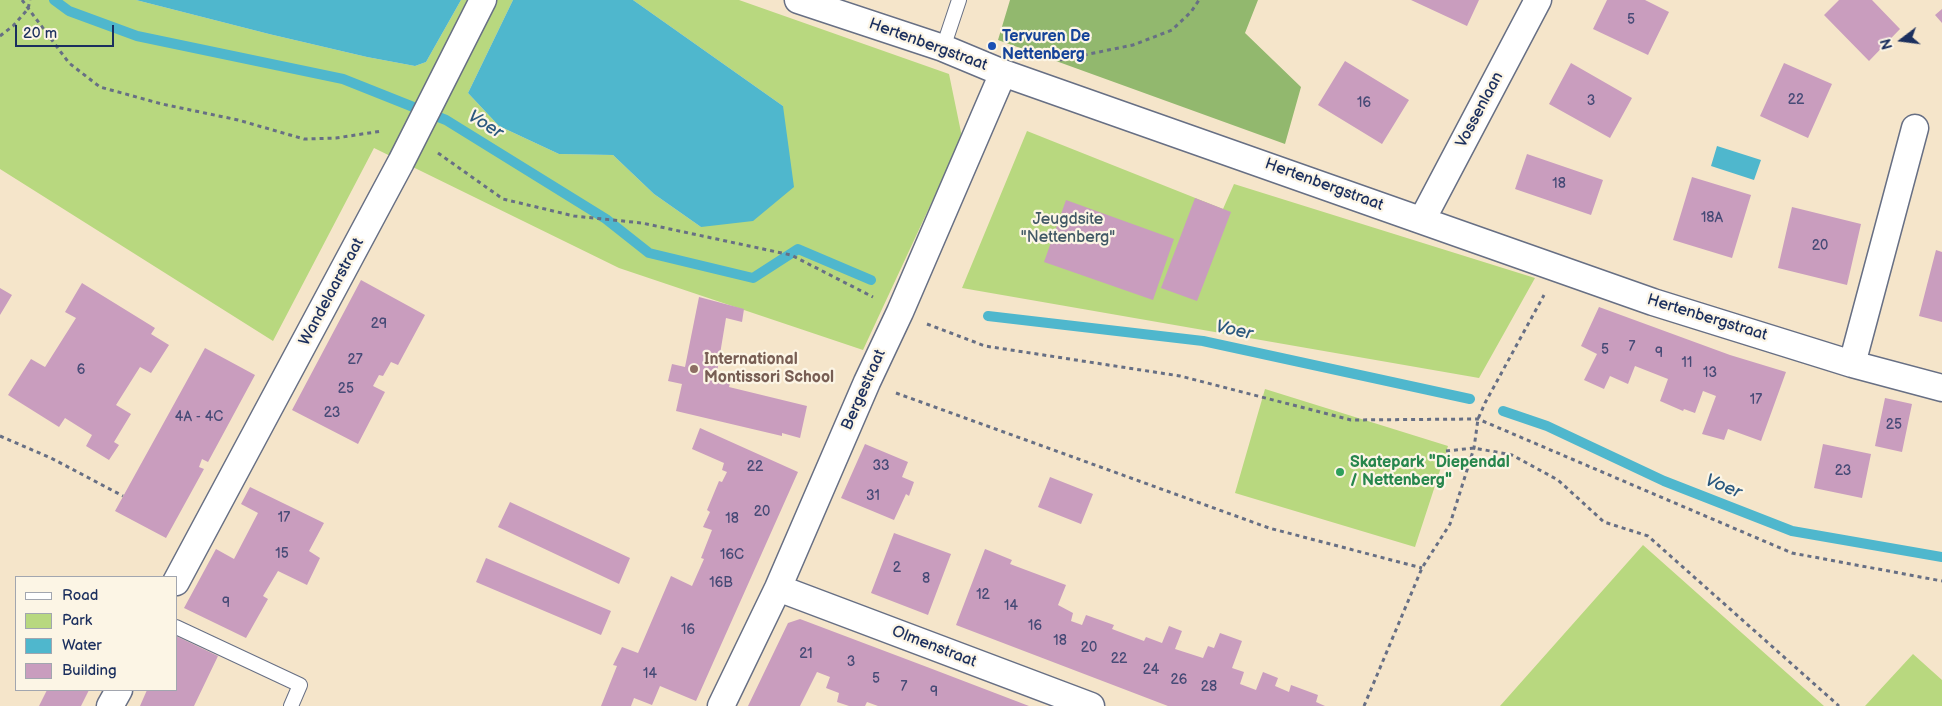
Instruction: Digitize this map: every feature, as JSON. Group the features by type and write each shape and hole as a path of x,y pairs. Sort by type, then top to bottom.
{"street":[{"name":"Wandelaarstraat","path":"178,578 418,129 483,0"},
{"name":"Hertenbergstraat","path":"798,0 942,48 1003,72 1653,302 1852,364 1942,388"},
{"name":"Vossenlaan","path":"1422,220 1538,0"},
{"name":"Bergestraat","path":"721,706 778,588 867,382 900,312 1003,72"},
{"path":"1852,364 1915,128"},
{"name":"Olmenstraat","path":"778,588 1091,706"},
{"path":"110,706 118,691"}],"lane":[{"path":"942,48 959,0"},
{"path":"178,628 300,685 291,706"}],"path":[{"path":"22,0 69,63 100,87 162,104 238,120 304,139 336,138 390,130 418,129 442,156 503,199 574,216 642,223 791,255 885,302 900,312 985,346 1180,376 1351,420 1478,419 1792,553 1942,582"},
{"path":"0,36 14,26 28,9 30,0"},
{"path":"1058,61 1133,45 1172,30 1191,12 1199,0"},
{"path":"1364,706 1422,568 1450,524 1474,448 1478,419 1485,403 1559,268"},
{"path":"867,382 1269,528 1422,568"},
{"path":"0,436 51,458 123,496"},
{"path":"1446,451 1474,448 1512,454 1558,480 1604,522 1648,536 1839,706"}],"green space":[{"path":"0,0 136,0 269,34 415,66 426,62 461,0 513,0 468,93 499,126 559,154 613,155 654,194 701,227 783,106 633,0 739,0 949,74 962,137 863,350 619,268 374,148 273,341 0,169"},
{"path":"1010,0 1258,0 1245,33 1301,87 1285,144 998,40"},
{"name":"Jeugdsite \"Nettenberg\"","path":"1027,131 1223,209 1234,184 1535,278 1479,378 962,288"},
{"name":"Skatepark \"Diependal / Nettenberg\"","path":"1265,389 1448,446 1415,547 1235,493"},
{"path":"1643,545 1824,706 1500,706"},
{"path":"1913,654 1942,680 1942,706 1865,706"}],"water":[{"path":"136,0 461,0 426,62 415,66 269,34"},
{"path":"513,0 633,0 783,106 794,187 753,221 701,227 654,194 613,155 559,154 499,126 468,93"},
{"path":"1717,146 1761,160 1754,180 1711,166"}],"building":[{"path":"1411,0 1479,0 1467,26"},
{"path":"1607,0 1645,0 1669,12 1648,55 1593,29"},
{"path":"1839,0 1872,0 1900,29 1869,61 1824,15"},
{"path":"1942,9 1942,23 1935,15"},
{"path":"1345,61 1409,100 1382,144 1318,105"},
{"path":"1571,63 1632,98 1610,138 1549,104"},
{"path":"1784,63 1832,84 1808,138 1760,116"},
{"path":"1527,154 1603,180 1591,215 1515,189"},
{"path":"1692,177 1751,195 1732,258 1673,240"},
{"path":"1195,198 1231,212 1197,301 1161,288"},
{"name":"Jeugdsite \"Nettenberg\"","path":"1066,200 1174,239 1153,300 1044,262"},
{"path":"1792,207 1861,224 1847,285 1778,268"},
{"path":"1936,250 1942,252 1942,322 1919,316"},
{"path":"361,280 425,315 398,365 391,362 383,376 379,375 373,386 385,392 358,444 292,410"},
{"path":"82,283 155,328 151,334 169,345 151,373 140,367 116,405 131,414 114,442 119,445 109,460 86,446 92,435 65,418 59,427 8,395 31,359 45,367 76,318 65,312"},
{"path":"0,288 12,295 0,315"},
{"name":"International Montissori School","path":"699,297 744,309 742,322 726,318 717,372 732,376 729,387 807,406 800,438 782,433 782,436 676,411 682,384 668,381 672,364 685,367"},
{"path":"1599,307 1730,355 1786,372 1761,441 1728,429 1724,440 1702,434 1716,396 1703,391 1695,413 1684,409 1683,411 1660,401 1668,379 1635,366 1628,384 1610,376 1604,389 1584,380 1597,354 1581,346"},
{"path":"205,348 255,375 208,462 202,459 199,467 204,469 166,538 115,511"},
{"path":"1885,398 1912,404 1902,452 1875,446"},
{"path":"700,428 798,472 696,701 660,686 652,705 634,698 631,706 601,706 617,666 613,665 622,647 638,653 671,576 692,586 704,559 701,558 712,530 703,527 710,512 707,510 719,481 722,482 727,472 722,470 724,463 692,449"},
{"path":"865,444 908,462 902,477 914,482 909,496 906,494 894,520 841,498"},
{"path":"1823,444 1871,454 1862,498 1814,488"},
{"path":"1050,477 1093,494 1081,524 1038,507"},
{"path":"250,487 324,523 309,551 320,558 307,585 278,571 263,596 268,599 246,638 184,608 216,549 234,559 258,513 241,504"},
{"path":"510,502 630,558 619,584 498,527"},
{"path":"894,533 951,554 928,615 871,593"},
{"path":"985,549 1012,560 1010,564 1066,585 1058,605 1073,613 1071,621 1082,625 1086,615 1114,625 1112,629 1144,641 1146,637 1162,643 1169,626 1182,631 1175,649 1203,658 1208,646 1214,648 1220,633 1242,641 1232,668 1244,672 1240,684 1256,690 1263,672 1278,678 1275,686 1289,692 1291,685 1318,695 1316,702 1325,706 1168,706 956,625"},
{"path":"486,558 611,611 601,635 476,582"},
{"path":"800,619 1029,706 878,706 867,702 865,706 849,706 837,702 839,693 826,688 830,677 817,672 800,706 748,706 788,623"},
{"path":"178,637 218,656 194,706 140,706 147,691 178,691"},
{"path":"46,691 88,691 81,706 39,706"}],"waterway":[{"name":"Voer","path":"54,0 69,11 137,36 343,79 446,120 606,219 649,253 753,278 798,249 871,280"},
{"name":"Voer","path":"988,316 1203,341 1470,399"},
{"name":"Voer","path":"1503,411 1547,426 1664,481 1792,531 1942,557"}],"place":[{"name":"Tervuren De Nettenberg","path":"992,46"},
{"name":"International Montissori School","path":"694,369"},
{"name":"Skatepark \"Diependal / Nettenberg\"","path":"1340,472"}]}
